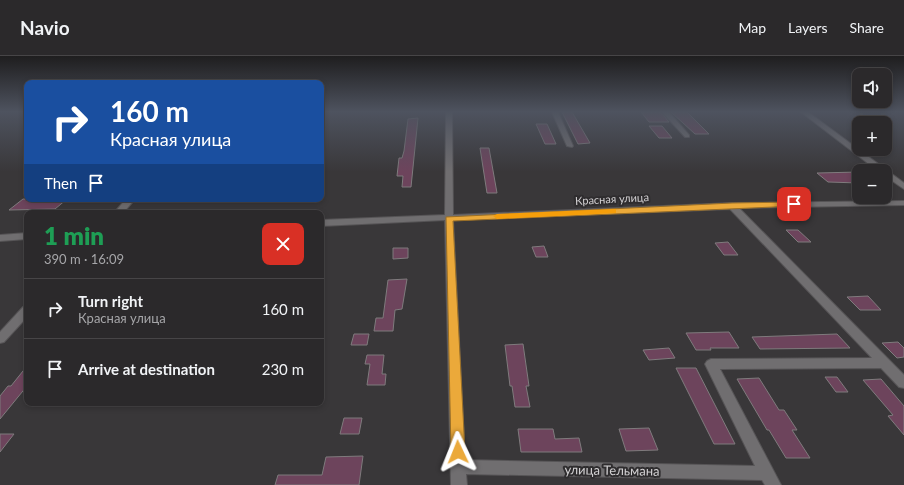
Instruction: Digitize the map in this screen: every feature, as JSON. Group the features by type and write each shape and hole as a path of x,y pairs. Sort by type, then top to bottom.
{"street":[{"path":"449,132 449,218 459,485"},
{"path":"564,132 570,146"},
{"path":"684,132 687,136"},
{"path":"831,132 873,164"},
{"path":"892,178 904,187"},
{"path":"121,210 128,202"},
{"name":"Красная улица","path":"324,223 732,206 904,203"},
{"path":"732,206 904,384"},
{"path":"0,238 24,236"},
{"path":"0,339 24,313"},
{"name":"улица Тельмана","path":"459,467 770,479 711,364 884,363"}],"building":[{"path":"406,132 417,132 411,187 402,187 403,176 397,176 399,158 402,158"},
{"path":"540,132 551,132 556,144 545,144"},
{"path":"572,132 584,132 590,143 578,144"},
{"path":"654,132 667,132 672,138 659,138"},
{"path":"693,132 707,132 709,134 695,134"},
{"path":"480,148 489,148 497,193 487,193"},
{"path":"852,172 852,183 828,182 817,173"},
{"path":"23,199 24,202 63,202 55,209 9,210"},
{"path":"786,230 798,230 811,242 798,242"},
{"path":"728,242 738,255 724,255 715,243"},
{"path":"544,246 548,257 536,257 532,247"},
{"path":"393,248 408,248 408,258 393,259"},
{"path":"407,279 402,309 395,310 393,331 374,331 376,318 383,318 388,280"},
{"path":"868,296 881,310 860,310 847,297"},
{"path":"729,332 739,348 710,348 711,350 696,350 686,333"},
{"path":"354,334 369,334 367,345 351,345"},
{"path":"837,334 850,348 760,349 752,337"},
{"path":"898,342 904,348 904,357 897,358 882,343"},
{"path":"523,344 529,386 526,386 530,407 515,407 512,386 510,386 505,345"},
{"path":"669,348 675,358 649,360 643,350"},
{"path":"367,355 384,355 382,374 386,374 385,385 367,385 370,364 365,364"},
{"path":"676,368 696,368 735,444 714,444"},
{"path":"24,370 24,390 0,419 0,396 8,386 11,386"},
{"path":"825,377 837,377 848,392 836,392"},
{"path":"759,378 779,410 784,410 797,430 792,430 810,458 786,458 769,430 767,430 737,379"},
{"path":"881,379 904,406 904,435 888,416 893,415 863,380"},
{"path":"344,418 362,418 359,434 340,434"},
{"path":"649,428 658,450 626,451 619,429"},
{"path":"518,429 553,429 555,439 579,438 582,452 521,452"},
{"path":"0,434 14,434 0,452"},
{"path":"363,456 359,485 275,485 278,475 322,475 326,457"}],"slow traffic":[{"path":"497,216 613,211"}],"route":[{"path":"458,452 449,218 794,204"}]}
